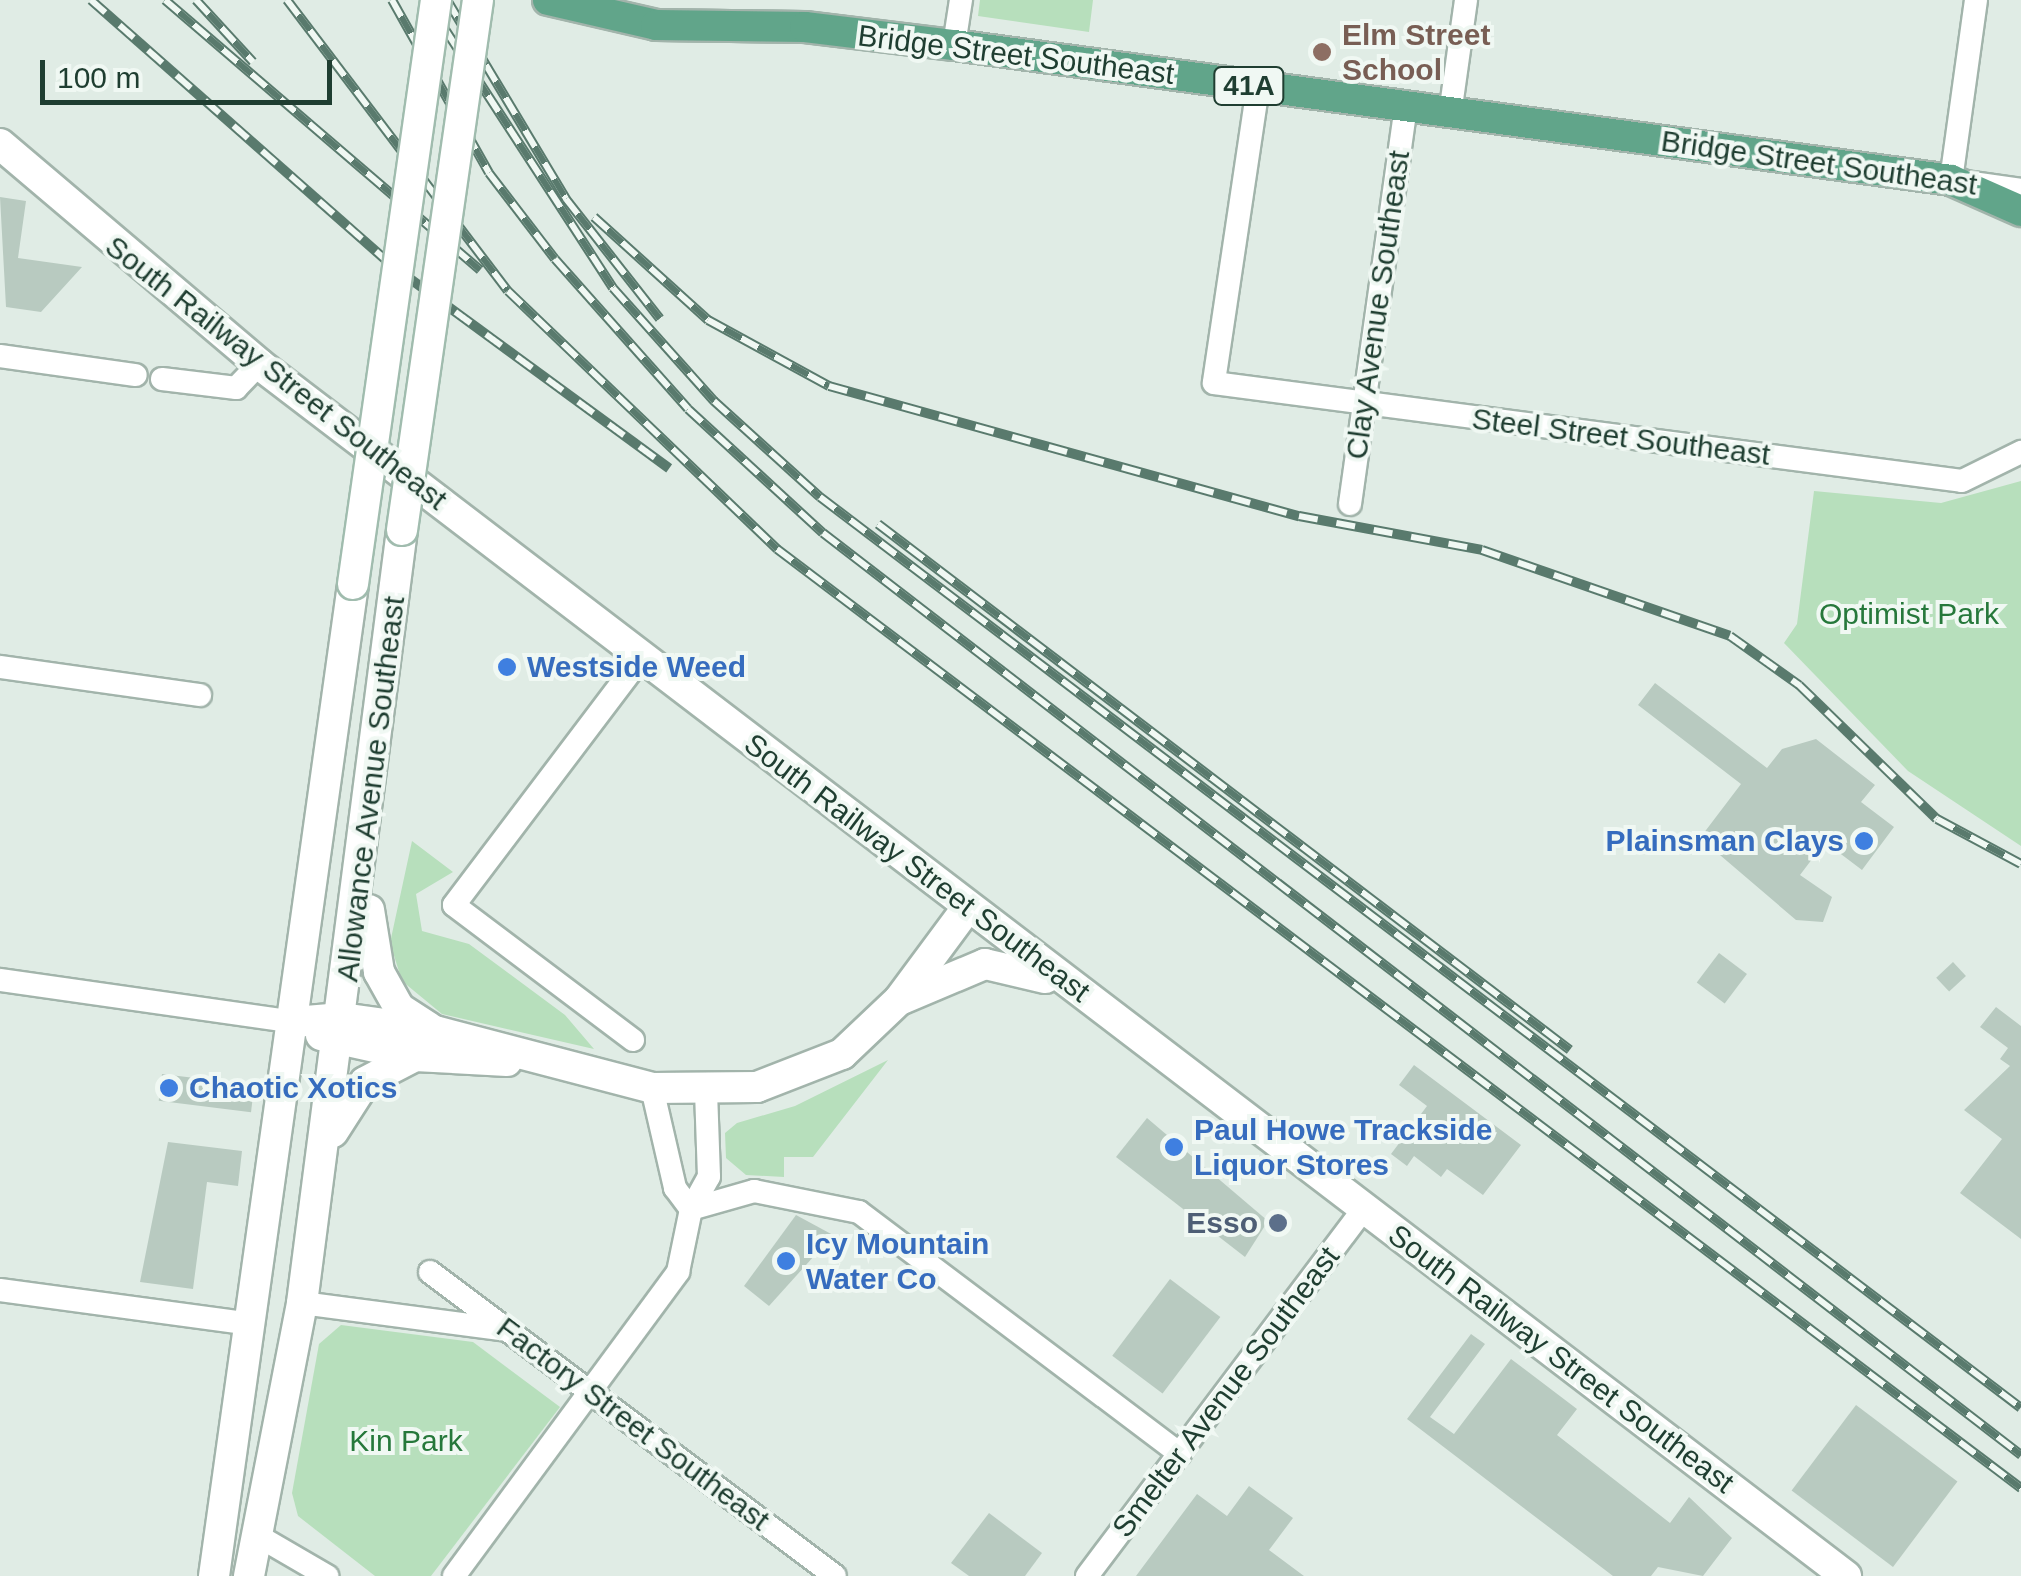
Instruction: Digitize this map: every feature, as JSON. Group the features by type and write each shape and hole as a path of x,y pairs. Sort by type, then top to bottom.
{"main road":[{"name":"Bridge Street Southeast","path":"548,0 656,25 805,28 954,45 1951,180"},
{"name":"41A","path":"1951,180 2021,211"}],"street":[{"name":"Allowance Avenue Southeast","path":"214,1576 436,0"},
{"name":"Allowance Avenue Southeast","path":"249,1576 260,1536 302,1302 364,864 402,530 478,0"},
{"path":"954,45 960,0"},
{"path":"1450,114 1466,0"},
{"path":"1951,180 1976,0"},
{"name":"Steel Street Southeast","path":"1258,87 1214,384 1962,481 2021,452"},
{"name":"Clay Avenue Southeast","path":"1350,504 1406,107"},
{"name":"South Railway Street Southeast","path":"0,144 259,364 1846,1576"},
{"name":"Bridge Street Southeast","path":"1951,180 2021,190"},
{"path":"0,356 136,376"},
{"path":"162,379 236,388 259,364"},
{"path":"633,1040 454,905 641,658"},
{"path":"0,667 200,695"},
{"path":"364,864 379,972 400,1008 435,1031 525,1061 652,1088 706,1093 756,1087 842,1054 899,1000 967,908"},
{"path":"899,1000 1000,962 1119,1021"},
{"path":"0,980 340,1030 415,1056 525,1061"},
{"path":"340,1030 435,1031"},
{"path":"320,1157 356,1091 415,1056"},
{"path":"652,1088 675,1188 691,1209"},
{"path":"454,1576 594,1395 678,1272 691,1209 709,1177 706,1093"},
{"path":"691,1209 754,1191 858,1212 1180,1454"},
{"name":"Smelter Avenue Southeast","path":"1087,1576 1364,1208"},
{"name":"Factory Street Southeast","path":"430,1272 834,1576"},
{"path":"0,1290 250,1324"},
{"path":"302,1302 509,1330"},
{"path":"260,1536 327,1576"}],"green space":[{"path":"980,0 1093,0 1089,32 978,16"},
{"name":"Optimist Park","path":"2021,481 2021,846 1908,771 1784,643 1797,624 1814,491 1941,503"},
{"path":"412,841 453,872 416,894 422,931 469,944 565,1015 594,1049 442,1014 402,981 390,943"},
{"path":"888,1060 813,1157 784,1157 784,1177 746,1175 726,1158 725,1133 737,1123 795,1106"},
{"name":"Kin Park","path":"341,1325 473,1342 560,1407 431,1576 375,1576 298,1516 292,1493 319,1344"}],"building":[{"path":"0,197 26,201 18,258 82,267 41,312 6,307"},
{"path":"1655,683 1767,768 1782,749 1816,739 1875,785 1861,802 1894,827 1862,870 1825,842 1800,875 1832,897 1823,922 1796,920 1700,838 1741,784 1638,705"},
{"path":"1719,953 1747,974 1725,1004 1697,983"},
{"path":"1953,962 1966,976 1949,992 1936,978"},
{"path":"1996,1007 2021,1026 2021,1239 1960,1193 2002,1139 1964,1110 2010,1066 2000,1059 2008,1048 1980,1027"},
{"path":"1414,1065 1521,1145 1483,1195 1447,1169 1441,1177 1414,1156 1407,1166 1391,1154 1427,1106 1399,1085"},
{"path":"162,1074 254,1085 251,1112 159,1101"},
{"path":"1147,1118 1268,1221 1245,1257 1116,1157"},
{"path":"168,1142 242,1151 238,1186 207,1182 193,1289 140,1282"},
{"name":"Icy Mountain Water Co","path":"796,1215 833,1235 769,1306 744,1286"},
{"path":"1170,1279 1220,1317 1163,1394 1112,1356"},
{"path":"1471,1334 1485,1344 1430,1417 1454,1434 1511,1359 1577,1409 1557,1435 1670,1523 1689,1497 1732,1538 1703,1576 1658,1567 1651,1576 1613,1576 1407,1419"},
{"path":"1856,1405 1957,1481 1893,1567 1792,1490"},
{"path":"1249,1486 1293,1518 1269,1550 1304,1576 1136,1576 1197,1494 1227,1516"},
{"path":"989,1513 1042,1553 1025,1576 969,1576 951,1563"}],"railway":[{"path":"91,0 394,267 669,468"},
{"path":"165,0 480,270"},
{"path":"196,0 253,62"},
{"path":"287,0 508,291 777,549 2021,1488"},
{"path":"392,0 489,173 555,259 688,409 823,533 2021,1455"},
{"path":"426,0 613,288 714,401 820,497 2021,1408"},
{"path":"447,0 566,199 660,319"},
{"path":"594,217 708,320 829,386 1299,516 1482,550 1730,636 1799,685 1937,819 2021,864"},
{"path":"878,524 1570,1050"}],"place":[{"name":"Elm Street School","path":"1322,52"},
{"name":"Westside Weed","path":"507,667"},
{"name":"Plainsman Clays","path":"1864,841"},
{"name":"Chaotic Xotics","path":"169,1088"},
{"name":"Paul Howe Trackside Liquor Stores","path":"1174,1147"},
{"name":"Esso","path":"1278,1223"},
{"name":"Icy Mountain Water Co","path":"786,1261"}]}
